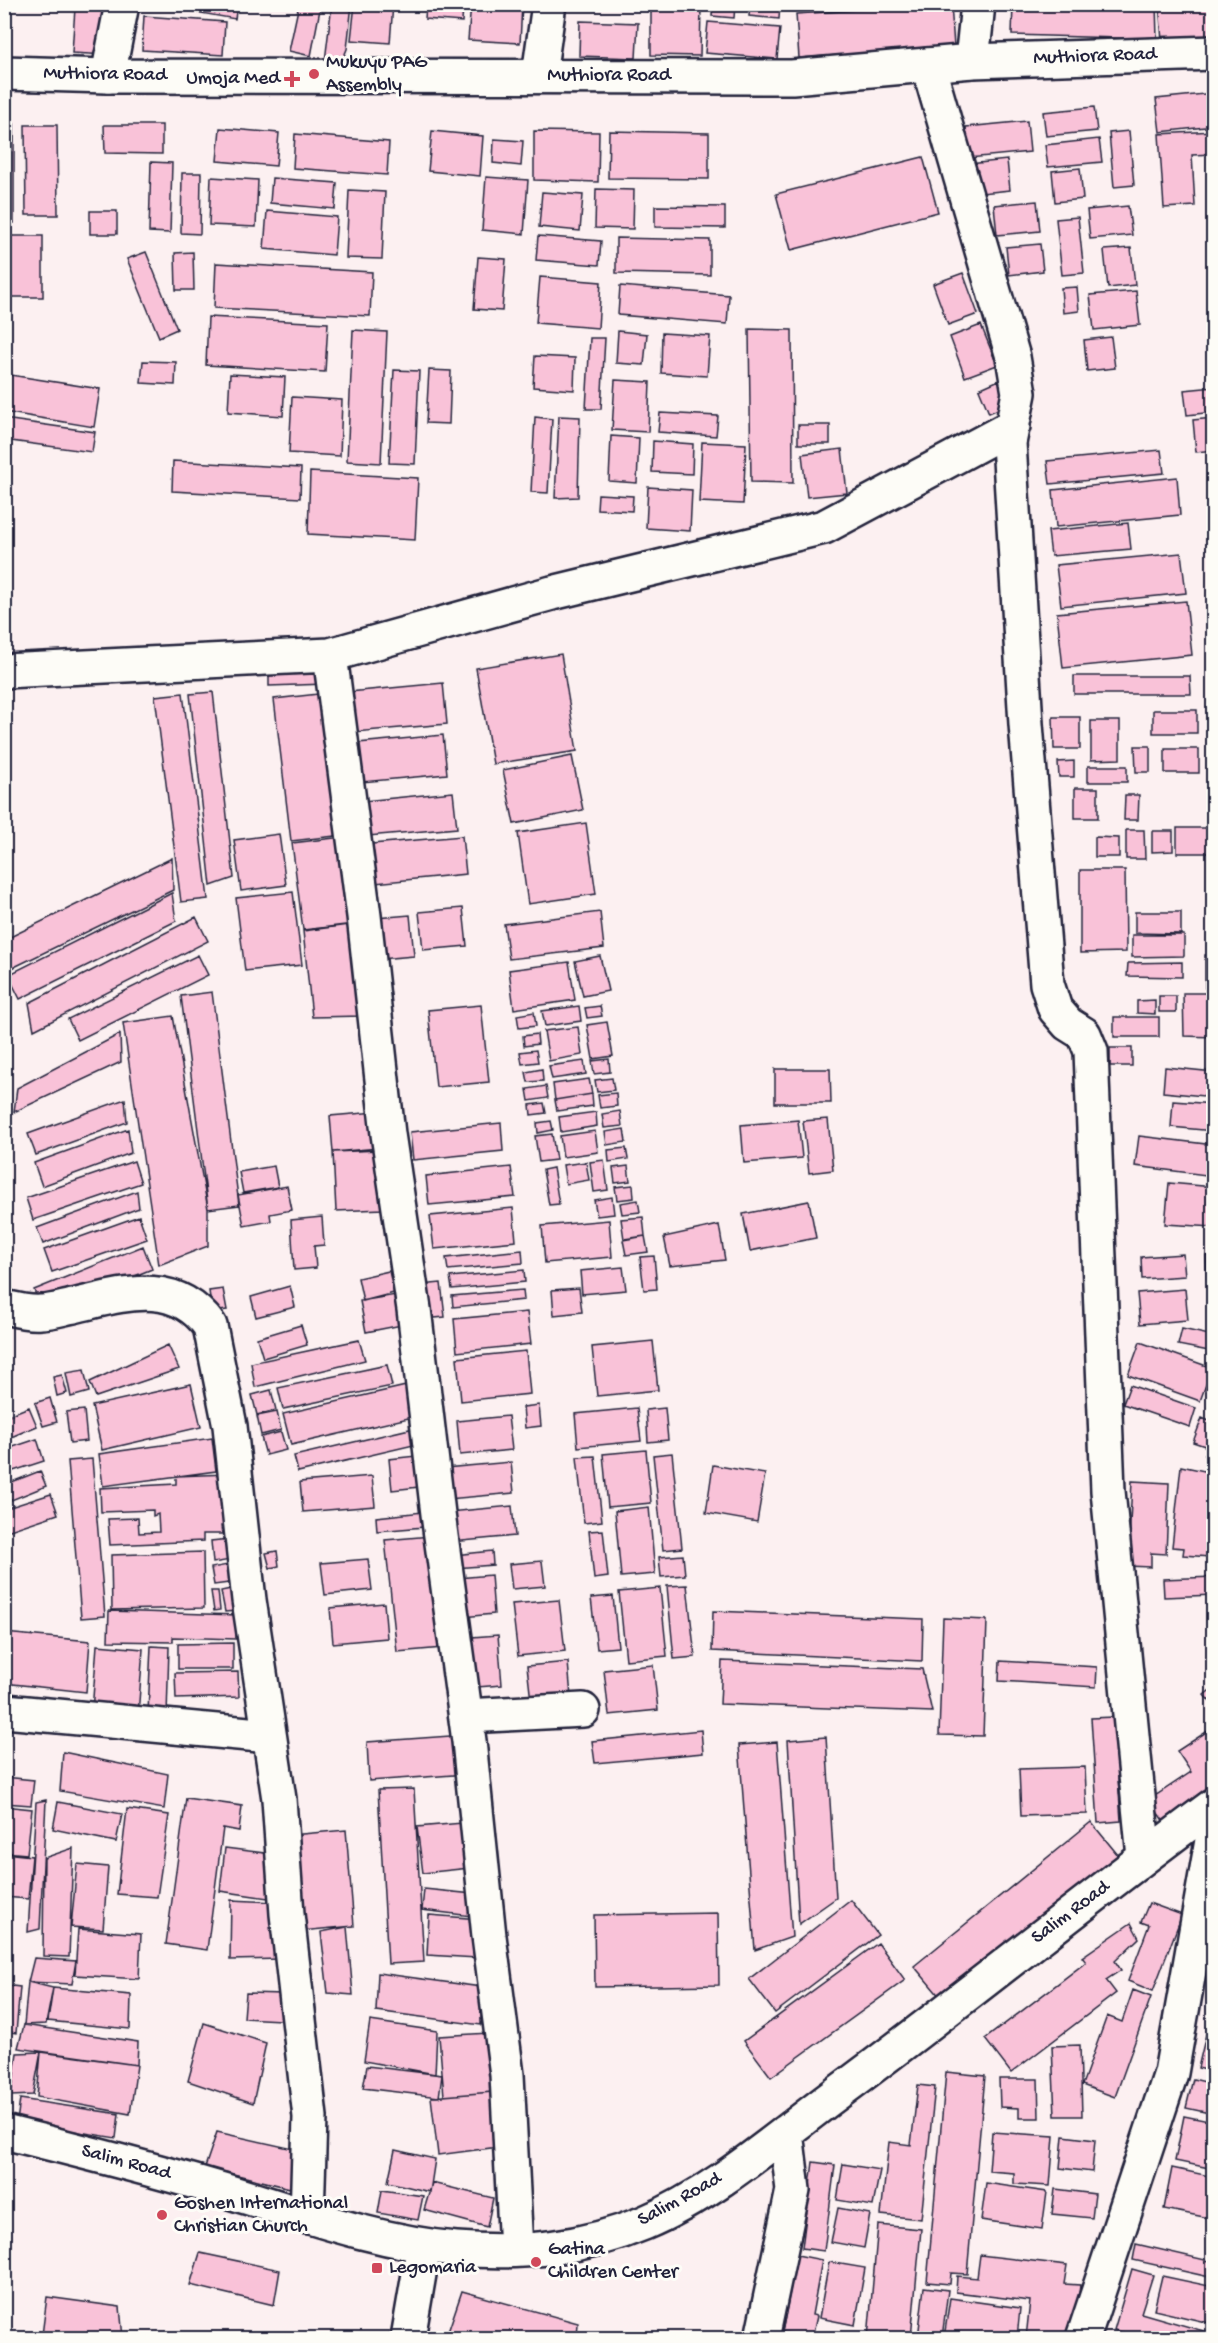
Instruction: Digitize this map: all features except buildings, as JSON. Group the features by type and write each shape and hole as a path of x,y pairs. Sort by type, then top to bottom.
{"street":[{"path":"108,76 122,4"},
{"path":"539,75 549,4"},
{"path":"972,61 978,4"},
{"name":"Muthiora Road","path":"4,73 108,76 792,77 972,61 1214,52"},
{"path":"928,65 1013,357 1019,393 1009,442 1026,724 1047,984 1055,1009 1068,1024 1084,1034 1091,1051 1108,1491 1144,1857"},
{"path":"4,671 330,655 552,593 824,527 1013,426"},
{"path":"330,655 364,916 388,1134 414,1309 438,1514 466,1716 489,1936 507,2075 516,2250"},
{"path":"4,1307 19,1311 43,1312 144,1291 183,1301 201,1314 210,1326 230,1426 249,1600 279,1799 287,1914 310,2117 307,2217"},
{"path":"466,1716 583,1710"},
{"path":"5,1711 269,1736"},
{"name":"Salim Road","path":"4,2132 126,2162 307,2217 424,2244 463,2249 516,2250 556,2249 591,2240 644,2223 716,2182 786,2132 1214,1805"},
{"path":"1083,2338 1171,2073 1214,1829"},
{"path":"762,2338 793,2190 786,2132"},
{"path":"408,2338 424,2244"}],"place":[{"name":"Mukuyu PAG Assembly","path":"314,74"},
{"name":"Umoja Med","path":"292,79"},
{"name":"Goshen International Christian Church","path":"162,2215"},
{"name":"Gatina Children Center","path":"536,2262"},
{"name":"Legomaria","path":"377,2268"}]}
